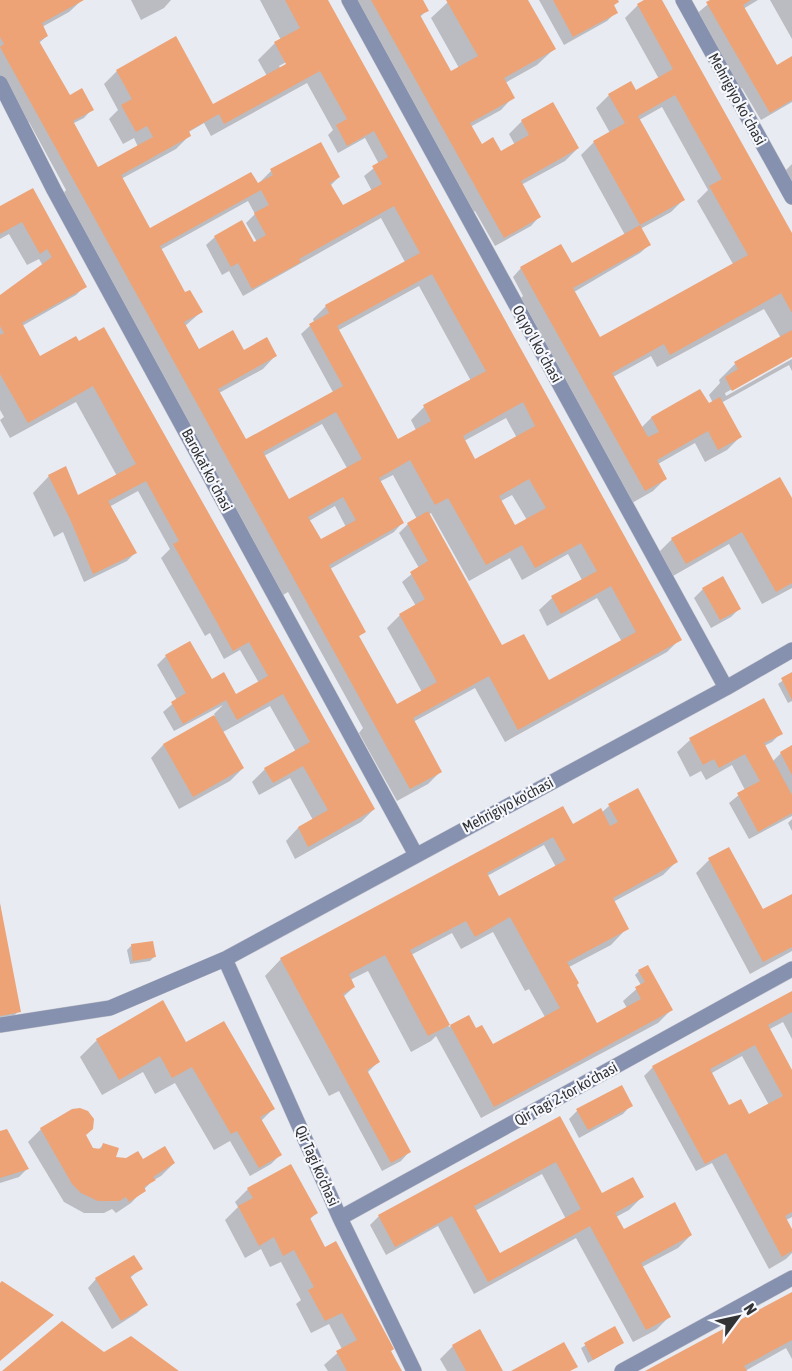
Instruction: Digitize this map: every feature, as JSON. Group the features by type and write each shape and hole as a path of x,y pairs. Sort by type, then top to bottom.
{"street":[{"name":"Oq yoʻl koʻchasi","path":"349,0 726,688"},
{"name":"Mehrigiyo koʻchasi","path":"683,0 792,197"},
{"name":"Barokat koʻchasi","path":"0,83 54,190 416,855"},
{"name":"Mehrigiyo ko'chasi","path":"0,1025 110,1008 225,959 792,650"},
{"name":"Qir Tagi ko'chasi","path":"225,959 340,1218 414,1371"},
{"name":"Qir Tagi 2-tor koʼchasi","path":"340,1218 792,969"},
{"path":"622,1371 792,1278"}],"building":[{"path":"0,0 84,0 42,23 48,36 39,41 70,95 82,88 94,110 73,121 98,167 153,137 147,126 136,132 121,105 132,99 116,70 176,36 213,104 286,64 274,42 300,28 285,0 328,0 682,640 518,730 489,676 413,718 442,772 410,789 0,47 4,44 0,37","holes":["320,71 347,119 336,125 347,146 374,131 388,157 372,166 382,184 343,205 330,183 340,177 321,142 270,169 273,175 258,183 251,172 150,228 121,175 191,136 189,131 219,114 224,124","261,190 269,205 254,213 266,235 254,242 242,220 214,236 231,267 238,263 252,289 301,262 299,259 394,206 420,253 325,305 329,313 309,324 343,386 246,439 218,389 277,356 267,337 244,350 233,330 199,349 184,322 203,312 190,290 185,292 160,246","432,274 486,371 423,405 431,421 398,439 337,326","523,402 535,426 475,459 463,436","336,412 362,459 289,499 263,452","410,460 435,505 448,498 486,565 522,545 535,568 581,543 597,571 551,596 561,614 611,586 636,632 549,680 524,634 502,645 428,511 407,523 428,561 410,572 425,599 399,614 437,682 397,704 359,636 366,632 329,565 404,523 379,478","529,479 546,508 515,525 499,496","343,497 356,520 321,539 308,517"]},
{"path":"371,0 423,0 429,11 420,15 451,71 478,56 446,0 528,0 556,49 504,78 515,98 470,123 482,144 493,137 501,151 529,135 521,120 553,102 579,148 521,181 541,217 504,238"},
{"path":"553,0 618,0 619,2 614,5 618,13 573,37"},
{"path":"644,0 662,0 792,233 792,313 781,293 670,355 664,344 612,373 648,437 659,432 651,417 700,389 709,403 720,397 742,437 718,450 708,431 657,460 667,479 645,491 520,267 561,244 572,263 640,225 593,141 625,123 608,94 631,81 636,90 673,69 637,4","holes":["675,95 722,179 709,186 748,255 600,337 573,288 651,245 640,225 685,200 638,116"]},
{"path":"710,0 751,0 743,5 777,65 792,56 792,100 770,113 706,2"},
{"path":"33,188 87,287 22,323 40,356 76,336 79,341 104,327 375,809 308,847 298,827 328,810 303,766 273,783 264,768 310,742 283,694 237,720 226,700 183,724 171,702 186,693 165,655 190,641 212,679 224,672 236,694 268,676 249,642 233,651 173,544 179,541 146,481 108,501 137,553 93,574 71,521 48,475 66,466 78,495 136,464 93,386 28,423 0,374 0,335 4,333 0,326 0,295 52,257 47,249 40,254 22,222 0,234 0,206"},
{"path":"792,330 792,357 732,391 725,377 738,369 734,362"},
{"path":"780,477 792,498 792,583 776,592 742,532 686,564 671,538"},
{"path":"723,576 741,609 720,620 702,588"},
{"path":"792,672 792,700 781,678"},
{"path":"764,698 783,734 764,743 792,795 792,813 758,832 737,793 760,781 745,754 719,768 714,759 703,765 689,738"},
{"path":"214,715 244,768 193,797 163,744"},
{"path":"792,745 792,775 780,752"},
{"path":"638,788 678,862 613,898 629,929 567,962 597,1023 641,999 635,987 645,982 638,970 648,965 673,1010 494,1107 450,1025 428,1036 385,955 349,974 355,987 343,994 380,1062 367,1070 411,1152 391,1163 280,958 563,806 573,824 601,808 610,826 618,822 608,804","holes":["553,837 566,860 499,896 487,873","510,917 560,1008 493,1044 482,1025 476,1028 469,1015 450,1025 410,950 466,921 475,937"]},
{"path":"729,847 763,909 792,894 792,947 763,962 708,858"},
{"path":"0,903 21,1012 0,1016"},
{"path":"153,941 156,957 133,961 131,944"},
{"path":"792,991 792,1012 768,1025 792,1070 792,1212 785,1216 792,1229 792,1251 782,1257 726,1153 705,1164 652,1066","holes":["755,1045 783,1096 749,1114 741,1099 729,1105 710,1069"]},
{"path":"163,1000 186,1042 224,1021 275,1109 260,1117 282,1155 259,1168 237,1131 231,1134 192,1067 172,1078 160,1056 119,1080 96,1039"},
{"path":"622,1085 633,1106 588,1130 576,1109"},
{"path":"80,1108 88,1111 94,1119 93,1129 86,1135 93,1148 101,1149 103,1143 119,1148 116,1157 126,1158 138,1151 143,1159 165,1146 175,1163 153,1177 156,1180 144,1187 146,1191 129,1202 126,1197 119,1201 98,1201 81,1193 72,1184 40,1128 72,1109"},
{"path":"560,1116 602,1193 633,1177 644,1197 615,1213 624,1229 675,1202 692,1235 641,1263 671,1317 646,1330 590,1226 488,1282 452,1216 395,1247 378,1215","holes":["556,1162 581,1209 500,1253 474,1206"]},
{"path":"7,1129 29,1169 0,1178 0,1131"},
{"path":"291,1164 318,1213 310,1218 325,1247 336,1241 394,1349 391,1351 402,1371 347,1371 336,1351 357,1340 342,1313 325,1321 308,1290 314,1287 294,1250 283,1256 274,1237 259,1246 238,1206 253,1198 247,1188"},
{"path":"134,1255 143,1269 130,1276 148,1305 121,1321 95,1278"},
{"path":"2,1281 54,1315 0,1361 0,1283"},
{"path":"792,1292 792,1340 744,1366 747,1371 645,1371"},
{"path":"62,1321 104,1352 131,1336 179,1371 2,1371"},
{"path":"615,1326 624,1343 593,1360 584,1343"},
{"path":"480,1329 503,1371 466,1371 452,1345"},
{"path":"564,1342 578,1367 570,1371 511,1371"}]}
